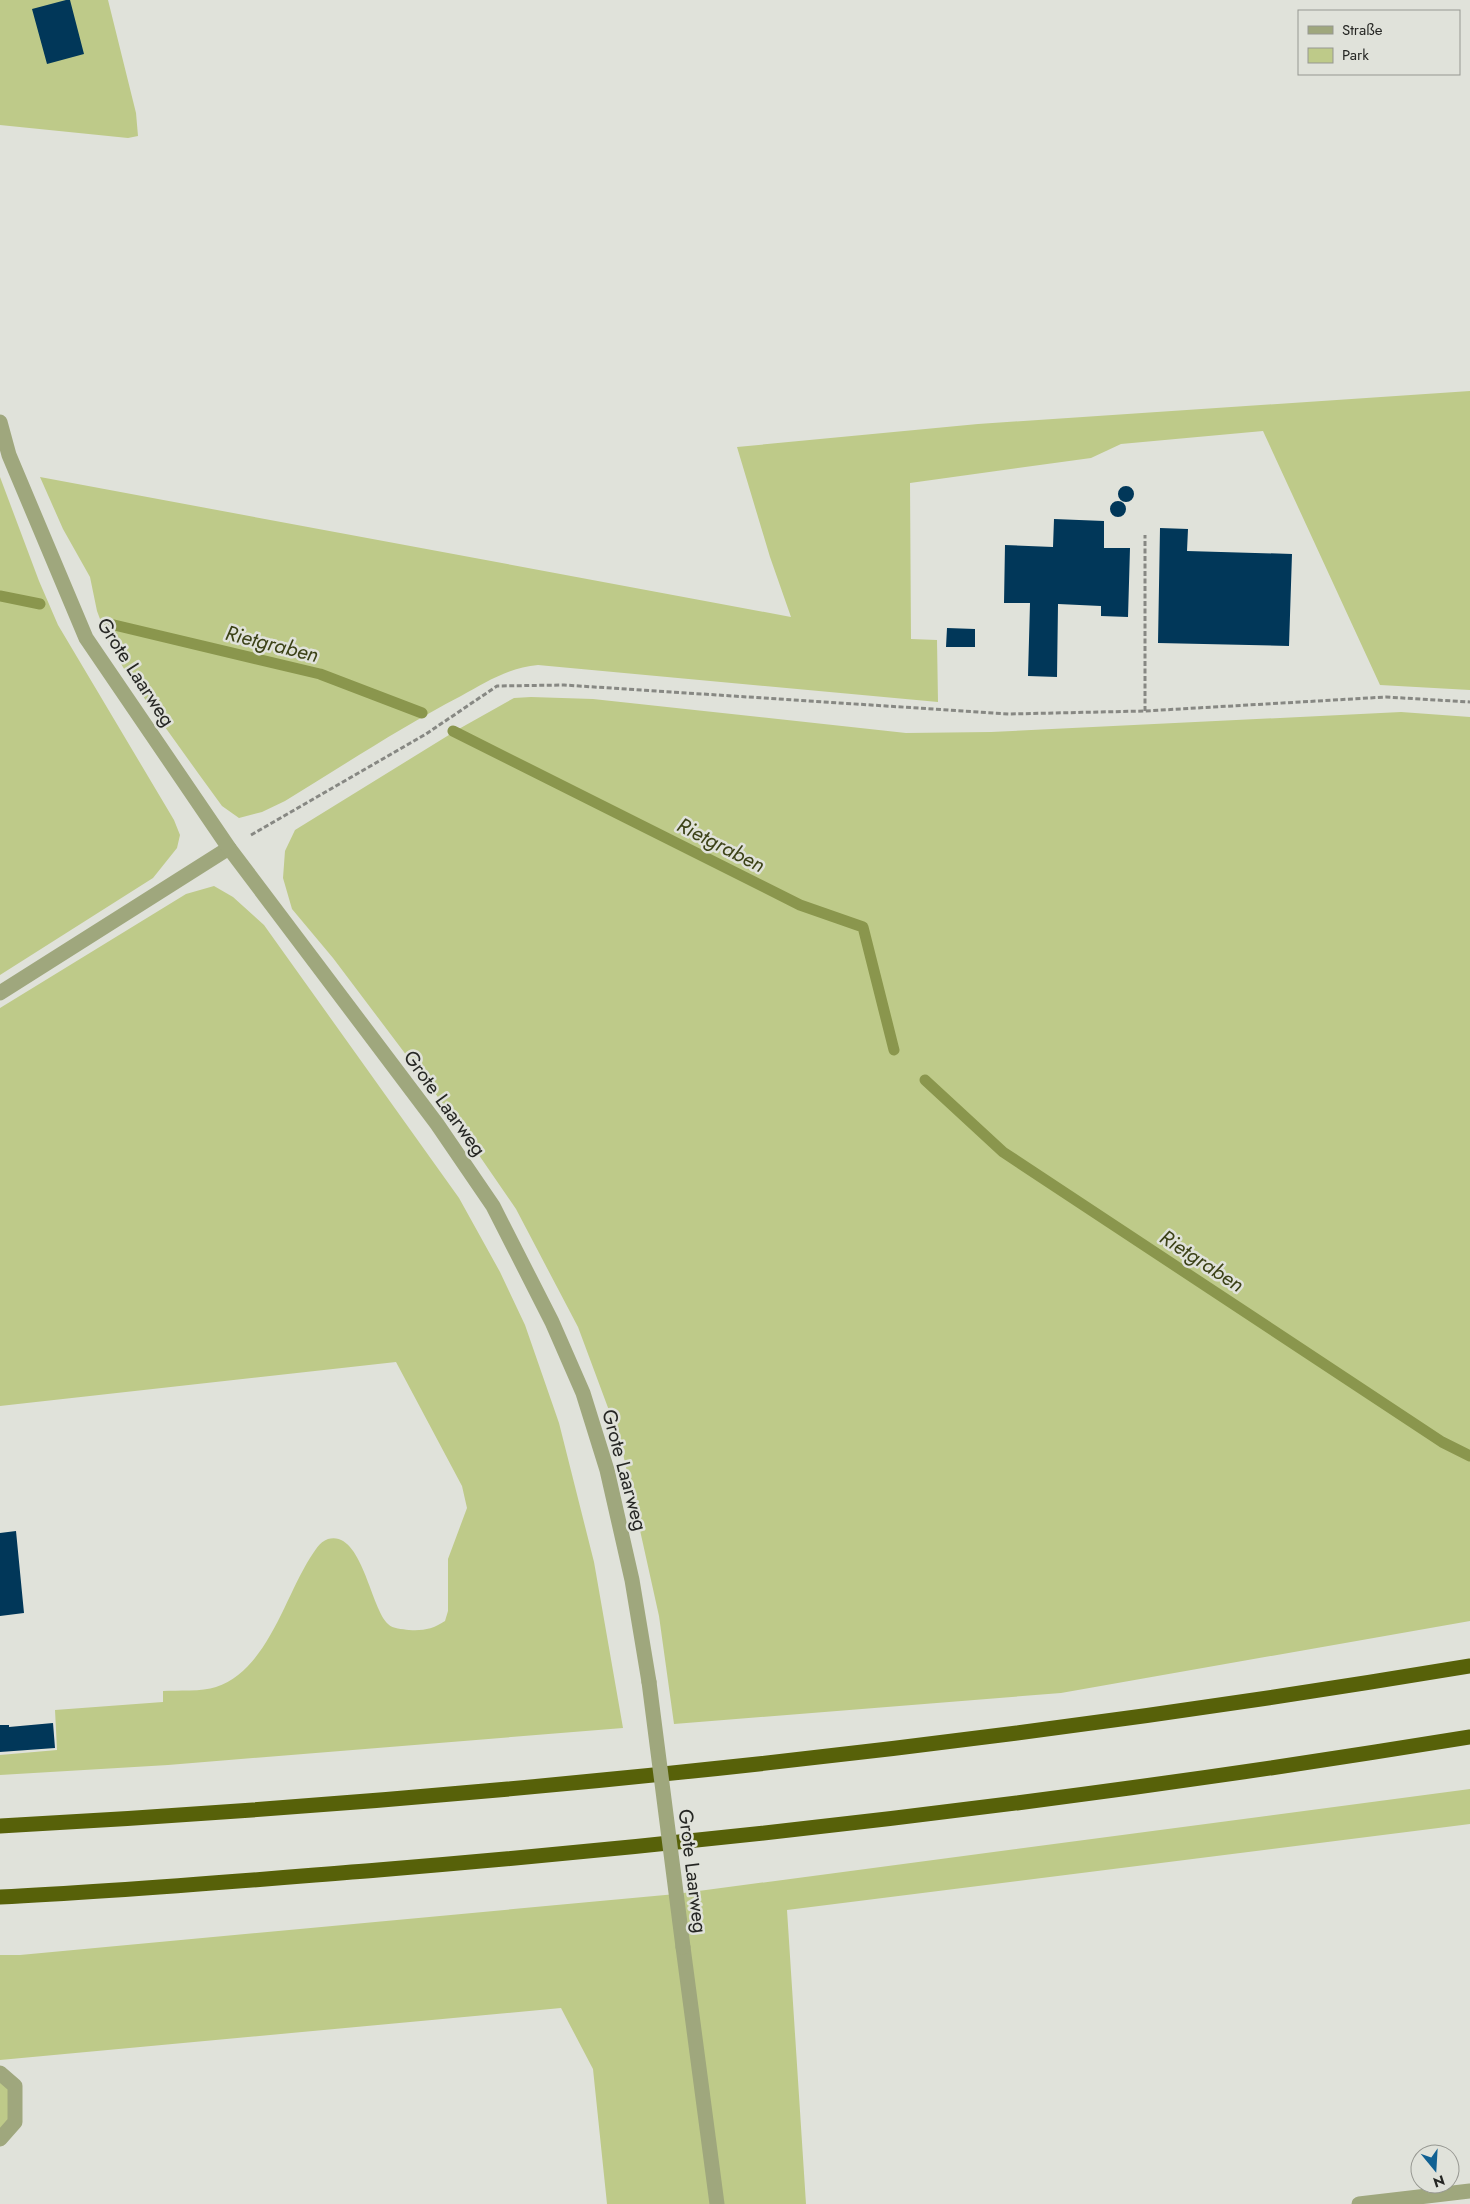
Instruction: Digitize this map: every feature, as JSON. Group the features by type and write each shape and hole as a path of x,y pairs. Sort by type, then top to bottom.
{"highway":[{"path":"0,1826 159,1818 534,1787 833,1756 1120,1719 1470,1666"},
{"path":"0,1896 233,1882 535,1857 827,1826 1118,1791 1470,1737"}],"street":[{"name":"Grote Laarweg","path":"0,422 9,455 86,638 229,848 438,1124 493,1206 552,1322 582,1394 607,1470 632,1580 649,1682 717,2204"},
{"path":"0,993 229,848"},
{"path":"0,2073 15,2086 15,2122 0,2140"},
{"path":"1359,2204 1470,2191"}],"path":[{"path":"1145,535 1145,711"},
{"path":"229,848 426,734 497,686 564,685 1009,714 1145,711 1386,697 1470,702"}],"green space":[{"path":"0,0 108,0 136,113 138,136 128,138 0,125"},
{"path":"1470,391 1470,690 1380,685 1263,431 1121,444 1091,458 910,483 911,639 937,640 938,702 538,665 528,666 498,676 439,708 285,801 262,812 239,818 222,806 127,674 109,643 97,611 90,577 63,529 40,477 791,617 770,557 737,447 978,424"},
{"path":"0,477 39,581 58,625 174,820 180,835 177,848 153,878 0,975"},
{"path":"514,698 593,699 906,733 991,732 1401,712 1470,717 1470,1621 1061,1693 674,1724 659,1616 620,1440 578,1327 516,1209 450,1113 333,958 292,909 283,878 285,851 295,830 457,730"},
{"path":"214,886 233,897 264,925 459,1198 500,1272 525,1325 559,1423 594,1562 623,1728 168,1765 0,1775 0,1755 57,1750 55,1710 163,1702 163,1691 210,1689 234,1678 249,1665 261,1650 310,1558 325,1540 340,1539 349,1546 357,1557 382,1615 390,1626 409,1630 428,1629 445,1621 448,1611 448,1559 467,1508 462,1486 396,1362 0,1406 0,1008 186,894"},
{"path":"1470,1789 1470,1824 787,1910 806,2204 607,2204 593,2069 561,2008 0,2060 0,1955 20,1955 676,1894"},
{"path":"0,2073 15,2086 15,2122 0,2139"}],"building":[{"path":"70,0 84,54 47,64 32,9"},
{"path":"1126,486 1134,494 1126,502 1118,494"},
{"path":"1118,501 1126,509 1118,517 1110,509"},
{"path":"1054,519 1104,521 1104,548 1130,548 1128,617 1101,616 1101,606 1058,604 1057,677 1028,676 1030,603 1004,603 1005,545 1053,547"},
{"path":"1160,528 1188,529 1187,551 1292,554 1289,646 1158,643"},
{"path":"947,628 975,629 975,647 946,647"},
{"path":"16,1531 24,1613 0,1616 0,1533"},
{"path":"53,1723 55,1748 0,1752 0,1725 9,1725 9,1727"}],"waterway":[{"name":"Rietgraben","path":"0,596 40,604"},
{"name":"Rietgraben","path":"110,624 320,674 422,713"},
{"name":"Rietgraben","path":"453,731 800,905 863,927 894,1050"},
{"name":"Rietgraben","path":"925,1080 1003,1152 1442,1442 1470,1456"}]}
